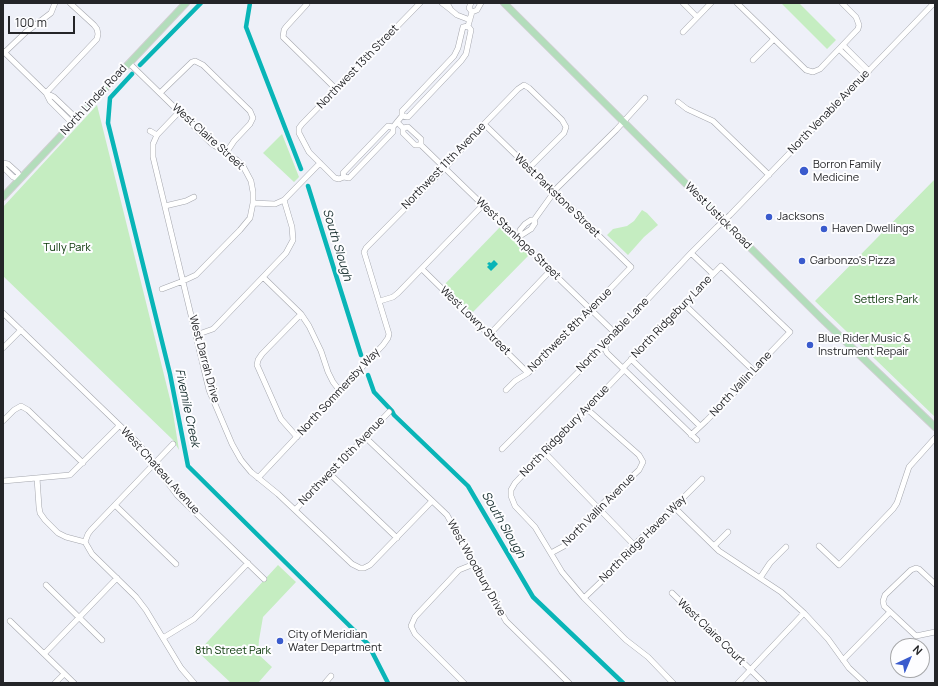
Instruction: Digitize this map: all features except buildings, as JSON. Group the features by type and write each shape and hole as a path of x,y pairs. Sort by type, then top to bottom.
{"main road":[{"name":"North Linder Road","path":"3,197 186,3"},
{"name":"West Ustick Road","path":"504,3 822,319 935,427"}],"street":[{"path":"55,3 50,13 4,52 46,94 54,97 74,121"},
{"path":"46,94 97,39 98,34 94,25 70,3"},
{"name":"Northwest 13th Street","path":"320,163 309,152 299,133 299,128 420,3"},
{"path":"442,3 469,23"},
{"path":"447,3 451,10"},
{"path":"402,116 408,117 466,54 471,30 469,23 472,12 469,8 471,3"},
{"path":"472,12 477,10 481,3"},
{"path":"683,3 697,17"},
{"path":"683,32 711,3"},
{"path":"738,3 806,70 813,72 820,69 856,32 859,25 856,17 842,3"},
{"path":"307,4 286,26 283,33 285,39 336,89"},
{"name":"North Venable Avenue","path":"724,222 933,5"},
{"path":"162,289 196,275 250,218 253,203 275,204 284,200 320,163 335,178 349,178 393,132 393,127 402,116 402,111 454,56 464,27 469,23"},
{"path":"753,60 774,38"},
{"path":"841,47 867,73"},
{"path":"160,93 189,64 195,61 203,65 250,111 253,118 250,124 234,141 226,153"},
{"name":"West Claire Street","path":"129,63 212,144 240,163 251,181 253,203"},
{"name":"Northwest 11th Avenue","path":"366,248 444,168 484,124 524,85 562,120 566,127 564,133 529,168"},
{"path":"518,237 531,229 534,220 554,192 616,130 645,98"},
{"path":"678,102 687,109 713,121 769,175"},
{"path":"150,131 157,135 180,112"},
{"name":"West Stanhope Street","path":"397,122 403,128 403,132 415,145 421,145"},
{"name":"West Parkstone Street","path":"484,124 631,267"},
{"path":"344,177 342,173 388,126 393,127"},
{"name":"West Stanhope Street","path":"403,128 408,127 421,139 421,145 518,237 550,271 615,334"},
{"name":"West Darrah Drive","path":"157,135 153,144 153,157 209,390 232,444 241,460 258,478 278,494 356,567 364,568 370,565 397,538"},
{"path":"3,164 8,164 18,173 20,179"},
{"path":"165,206 186,201 194,196"},
{"path":"196,334 209,331 217,325 286,253 293,240 292,227 284,200"},
{"path":"380,301 393,297 398,293 483,205"},
{"path":"518,237 524,224 534,220"},
{"name":"North Venable Lane","path":"502,449 606,344 717,227 724,222"},
{"name":"North Sommersby Way","path":"258,478 384,345 388,338 389,334 380,301 364,252 366,248"},
{"path":"692,253 713,274"},
{"name":"North Ridgebury Lane","path":"623,369 721,266 790,332"},
{"name":"Northwest 8th Avenue","path":"506,390 515,380 528,373 631,267"},
{"name":"West Lowry Street","path":"422,269 528,373"},
{"path":"489,335 550,271"},
{"path":"263,277 301,314 309,326 321,351 333,382 340,391"},
{"path":"684,304 755,372"},
{"name":"West Chateau Avenue","path":"3,313 138,444 177,494 264,579"},
{"path":"296,437 281,419 257,365 262,354 301,314"},
{"path":"3,348 21,330"},
{"name":"North Vallin Lane","path":"691,435 755,372 764,359 790,332"},
{"path":"606,344 605,349 607,353 696,440"},
{"path":"631,359 700,426"},
{"name":"North Ridgebury Avenue","path":"551,553 532,523 515,506 511,496 512,490 515,483 587,409 623,369"},
{"path":"3,421 14,410 21,406 28,410 83,463"},
{"name":"North Vallin Avenue","path":"551,553 564,546 599,507 639,470 643,462 638,455 587,409"},
{"name":"Northwest 10th Avenue","path":"295,510 389,412"},
{"path":"3,481 70,475 119,426"},
{"name":"West Woodbury Drive","path":"365,437 447,515 506,622 569,683"},
{"path":"819,546 839,565 894,509 909,467 935,438"},
{"path":"85,542 88,534 173,444"},
{"path":"544,452 634,544"},
{"path":"330,474 397,538 432,501"},
{"path":"37,478 40,513 45,520 58,533 66,537 85,542 92,554 141,603 181,668 194,683"},
{"name":"North Ridge Haven Way","path":"584,598 605,578 634,544 702,479"},
{"path":"115,505 176,564"},
{"path":"674,507 723,554 788,598 824,634 843,660 856,675 866,683"},
{"path":"714,546 728,532"},
{"path":"760,578 770,563 786,547"},
{"path":"551,553 562,572 584,598 626,640 648,657 673,683"},
{"path":"163,638 194,619 248,563"},
{"path":"464,683 415,634 411,626 415,617 459,570 474,564"},
{"path":"935,584 916,568 911,570 886,595 883,601 884,606 916,636 935,632"},
{"path":"44,654 117,578"},
{"path":"46,585 102,640"},
{"name":"West Claire Court","path":"672,593 751,670"},
{"path":"843,660 890,612"},
{"path":"738,683 804,613"},
{"path":"10,621 74,683"},
{"path":"751,670 764,683"},
{"path":"56,683 64,674"},
{"path":"325,683 331,676"}],"green space":[{"path":"781,3 799,3 836,40 827,49"},
{"name":"Tully Park","path":"97,105 172,407 179,450 173,440 3,276 3,207"},
{"path":"282,134 299,177 294,182 263,153"},
{"name":"Settlers Park","path":"935,179 935,417 815,301"},
{"path":"642,210 647,213 658,225 644,237 628,255 607,235 613,229 627,226 634,221"},
{"path":"500,227 529,255 472,313 444,285"},
{"name":"8th Street Park","path":"278,565 296,582 263,617 258,654 272,667 258,683 231,683 198,652"}],"water":[{"path":"494,260 498,264 491,271 487,267 489,265 487,264"}],"waterway":[{"name":"Fivemile Creek","path":"140,65 201,3"},
{"name":"South Slough","path":"250,3 246,27 301,169"},
{"name":"Fivemile Creek","path":"132,74 110,98 108,123 170,374 188,466 368,644 388,683"},
{"name":"South Slough","path":"308,186 361,355"},
{"name":"South Slough","path":"368,375 374,392 394,415 468,486 533,597 623,683"}],"place":[{"name":"Borron Family Medicine","path":"804,171"},
{"name":"Jacksons","path":"769,217"},
{"name":"Haven Dwellings","path":"824,229"},
{"name":"Garbonzo's Pizza","path":"802,261"},
{"name":"Blue Rider Music & Instrument Repair","path":"810,345"},
{"name":"City of Meridian Water Department","path":"280,641"}]}
